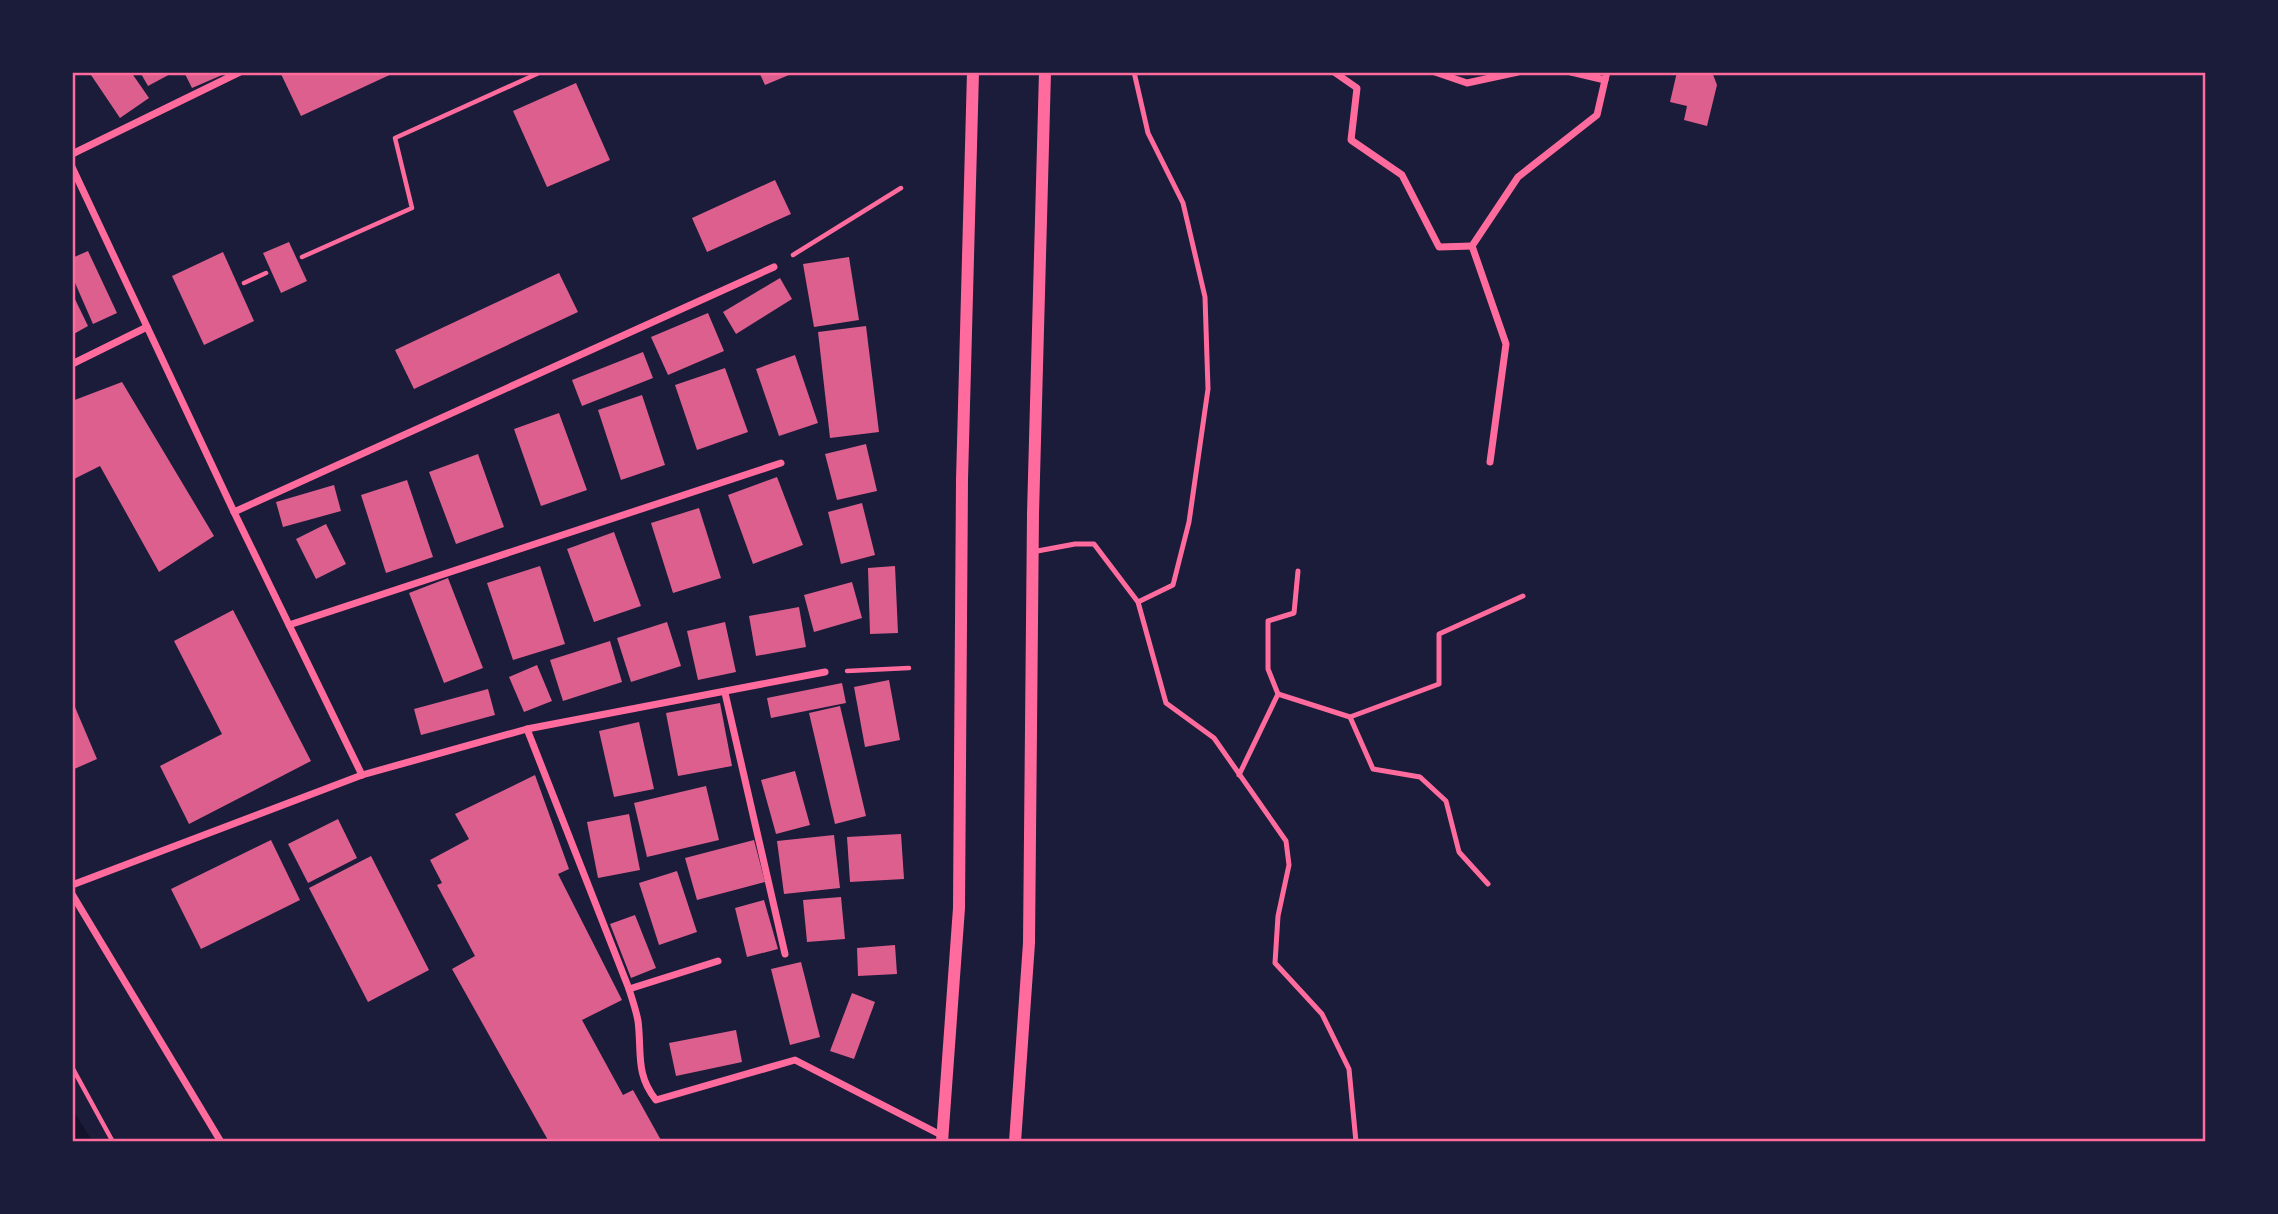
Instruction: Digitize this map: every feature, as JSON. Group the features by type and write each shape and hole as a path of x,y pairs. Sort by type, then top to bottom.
{"street":[{"path":"72,154 240,72"},
{"path":"527,729 629,989 638,1020 642,1077 656,1100 794,1060 942,1139 959,908 961,480 973,72"},
{"path":"1016,1142 1029,943 1032,552 1045,72"},
{"path":"1334,72 1357,88 1351,140 1402,175 1439,247 1472,246"},
{"path":"1435,72 1467,83 1518,72"},
{"path":"1472,246 1518,177 1597,115 1606,76 1571,72"},
{"path":"72,167 234,512 362,775"},
{"path":"1472,246 1506,344 1490,462"},
{"path":"234,512 774,267"},
{"path":"72,364 147,327"},
{"path":"289,625 781,463"},
{"path":"72,885 362,775 527,729 825,672"},
{"path":"724,693 785,954"},
{"path":"72,894 221,1142"},
{"path":"629,989 718,961"}],"lane":[{"path":"1134,72 1148,133 1183,203 1202,284 1205,298 1208,389 1189,522 1172,585 1138,602"},
{"path":"1032,552 1075,544 1094,544 1138,602 1166,703 1214,738 1286,841 1289,865 1278,916 1275,963 1322,1014 1349,1069 1356,1142"},
{"path":"1298,571 1294,614 1268,621 1268,669 1279,694 1350,717 1439,684 1439,634 1523,596"},
{"path":"1239,775 1279,694"},
{"path":"1350,717 1373,769 1420,777 1446,801 1459,852 1488,884"}],"path":[{"path":"302,257 412,208 395,138 541,72"},
{"path":"774,267 901,188"},
{"path":"244,283 266,273"},
{"path":"825,672 909,668"},
{"path":"72,1067 113,1142"}],"shaded area":[{"path":"72,1110 74,1112 93,1142 72,1142"}],"building":[{"path":"89,72 131,72 149,98 120,118"},
{"path":"140,72 174,72 148,86"},
{"path":"184,72 229,72 192,88"},
{"path":"396,72 301,116 281,74"},
{"path":"759,72 796,72 765,85"},
{"path":"1677,72 1712,72 1717,85 1707,126 1684,120 1687,106 1670,102"},
{"path":"576,83 610,160 547,187 513,111"},
{"path":"775,180 791,214 707,252 692,218"},
{"path":"289,242 307,281 281,293 263,253"},
{"path":"88,251 117,313 93,324 72,276 72,258"},
{"path":"223,252 254,321 204,345 172,276"},
{"path":"849,257 859,320 814,327 803,264"},
{"path":"559,273 578,312 414,389 395,350"},
{"path":"780,278 792,299 736,334 723,312"},
{"path":"72,293 88,326 72,335"},
{"path":"708,313 724,351 668,375 651,337"},
{"path":"866,326 879,432 830,438 818,332"},
{"path":"643,352 653,378 582,406 572,380"},
{"path":"795,355 818,423 779,436 756,369"},
{"path":"725,368 748,432 697,450 675,385"},
{"path":"122,382 214,536 159,572 100,466 72,480 72,401"},
{"path":"642,395 665,465 621,480 598,410"},
{"path":"559,413 587,490 541,506 514,429"},
{"path":"866,444 877,491 837,500 825,454"},
{"path":"478,454 504,527 456,544 429,472"},
{"path":"777,477 803,545 753,564 728,495"},
{"path":"407,480 433,557 386,573 361,495"},
{"path":"334,485 341,511 283,527 276,502"},
{"path":"862,503 875,555 841,564 828,512"},
{"path":"699,508 721,578 673,593 651,523"},
{"path":"326,524 346,564 316,579 296,539"},
{"path":"614,532 641,606 594,622 567,549"},
{"path":"540,566 565,644 513,660 487,583"},
{"path":"895,566 898,633 870,634 868,568"},
{"path":"448,578 483,668 444,683 409,593"},
{"path":"852,582 862,618 814,632 804,595"},
{"path":"799,607 806,647 756,656 749,616"},
{"path":"233,610 311,761 189,824 160,766 222,734 174,641"},
{"path":"667,622 681,666 631,682 617,638"},
{"path":"725,622 736,672 698,680 687,631"},
{"path":"610,641 622,682 563,701 550,660"},
{"path":"537,665 552,701 524,712 509,677"},
{"path":"889,680 900,740 865,747 854,687"},
{"path":"842,683 846,703 771,718 767,698"},
{"path":"488,689 495,715 421,735 414,709"},
{"path":"72,700 97,759 72,770"},
{"path":"720,703 732,766 678,776 666,713"},
{"path":"840,706 866,816 835,824 809,713"},
{"path":"639,722 654,789 614,797 599,731"},
{"path":"795,771 810,825 776,834 761,780"},
{"path":"535,775 569,869 558,874 622,1000 582,1020 623,1095 633,1090 662,1142 549,1142 452,969 475,956 437,885 442,883 430,860 469,839 455,814"},
{"path":"706,786 719,840 647,857 634,803"},
{"path":"629,814 640,870 598,878 587,822"},
{"path":"338,819 357,858 308,883 288,844"},
{"path":"901,834 904,879 850,882 847,837"},
{"path":"834,835 840,888 784,894 777,841"},
{"path":"271,840 300,900 201,949 171,889"},
{"path":"754,840 765,882 697,900 685,858"},
{"path":"371,856 429,970 368,1002 309,888"},
{"path":"677,871 697,932 659,945 639,883"},
{"path":"841,897 845,939 807,942 803,900"},
{"path":"764,900 778,949 747,957 735,908"},
{"path":"635,915 656,968 631,978 610,924"},
{"path":"895,945 897,974 858,976 857,948"},
{"path":"801,962 820,1037 790,1045 771,969"},
{"path":"852,993 875,1002 854,1059 830,1051"},
{"path":"736,1030 742,1062 676,1076 669,1043"}]}
